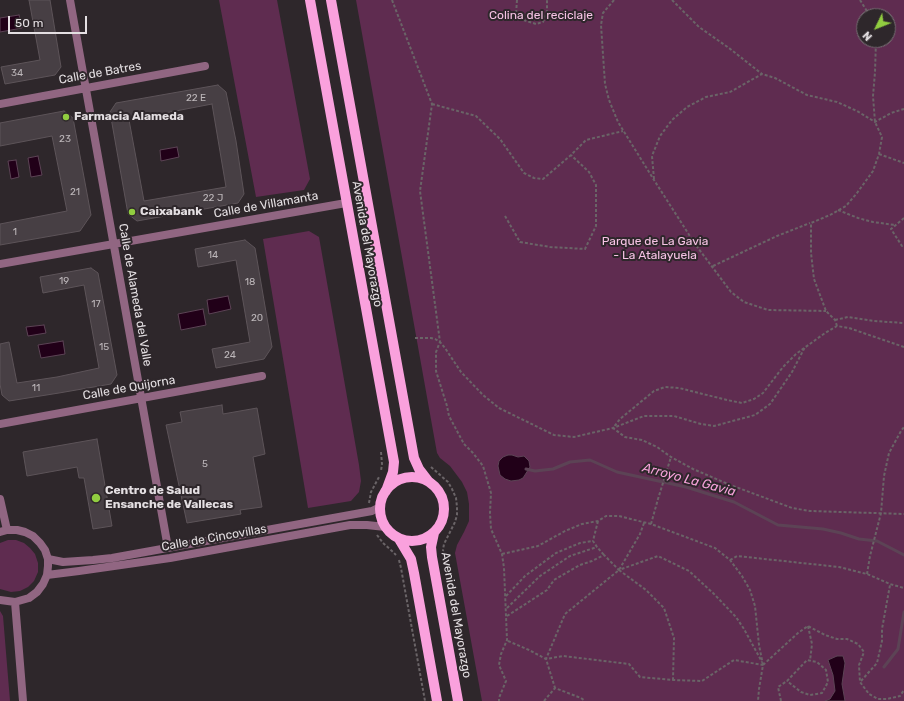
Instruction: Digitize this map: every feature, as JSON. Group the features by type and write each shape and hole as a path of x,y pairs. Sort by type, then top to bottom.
{"main road":[{"name":"Avenida del Mayorazgo","path":"310,0 394,462 394,472 386,491"},
{"name":"Avenida del Mayorazgo","path":"331,0 414,458 419,469 429,482"},
{"path":"414,477 429,482 440,494 444,504 444,514 440,524 434,533 418,541 399,539 386,527 381,518 380,507 382,497 394,483 404,478 414,477"},
{"name":"Avenida del Mayorazgo","path":"434,533 431,547 432,557 458,701"},
{"path":"399,539 411,559 437,701"}],"street":[{"name":"Calle de Alameda del Valle","path":"70,0 168,548"},
{"name":"Calle de Batres","path":"0,104 205,66"},
{"name":"Calle de Villamanta","path":"0,264 346,203"},
{"name":"Calle de Quijorna","path":"0,424 262,376"},
{"path":"0,499 4,531 17,530 33,536 45,550 48,558 47,575 37,592 29,598 15,602 0,600"},
{"name":"Calle de Cincovillas","path":"48,558 63,562 93,560 134,554 368,511 380,507"},
{"name":"Calle de Cincovillas","path":"47,575 170,558 350,525 386,527"},
{"path":"15,602 23,701"}],"path":[{"path":"392,0 432,104 420,191 440,342 436,352 436,371 447,406 448,416 464,444 483,466 491,493 491,529 502,554 506,596 507,640 501,654 499,665 506,681 499,701"},
{"path":"517,0 517,18 519,20 536,24 543,22 547,12 547,0"},
{"path":"614,0 603,13 600,25 605,84 609,100 618,122 695,244 731,292 744,302 768,310 826,311"},
{"path":"672,0 699,27 762,74 775,78 807,95 837,102 857,111 875,122"},
{"path":"713,266 777,236 830,215 846,206 869,177 873,171 879,154 882,137 875,122 873,96 876,48"},
{"path":"654,180 652,156 660,136 672,120 687,107 706,97 730,92 762,74"},
{"path":"432,104 476,116 500,139 524,173 534,178 542,179 571,155 586,140 624,130"},
{"path":"875,122 891,113 904,109"},
{"path":"879,154 904,162"},
{"path":"505,216 520,242 550,247 585,249 596,226 596,185 589,172 571,155"},
{"path":"838,210 873,222 895,225"},
{"path":"904,218 891,229 902,246 904,246"},
{"path":"811,223 811,253 814,279 826,311 837,326"},
{"path":"834,320 848,317 874,321 904,323"},
{"path":"614,428 620,419 654,391 665,387 679,388 742,403 754,400 796,354 837,326 848,328 904,347"},
{"path":"415,338 431,338 440,342 461,372 483,395 500,408 554,435 574,437 614,428 644,416 674,416 701,424 714,426 755,415 770,404 792,372 806,346"},
{"path":"867,574 881,514 884,476 889,453 904,427"},
{"path":"614,428 625,437 642,440 657,447 671,457 693,469 792,508 810,511 904,514"},
{"path":"369,497 382,470 381,451"},
{"path":"651,524 671,457"},
{"path":"429,464 448,482 456,498 457,507 455,522 444,544 443,550 445,567"},
{"path":"502,554 538,546 565,531 582,524 598,522 606,516 619,516 651,524 715,548 730,560 742,576 750,590 755,606 759,645 763,665 758,701"},
{"path":"598,522 593,541 597,547 619,570 646,590 664,608 674,638 673,680"},
{"path":"619,570 640,534 644,523"},
{"path":"379,539 392,550 398,558 401,568 425,701"},
{"path":"506,596 525,576 556,553 580,543 593,541"},
{"path":"506,609 540,576 570,556 597,547"},
{"path":"507,616 547,590 554,580 580,565 604,555"},
{"path":"555,688 546,659 565,614 619,570 658,556 689,571 714,594 736,617 744,628 763,665"},
{"path":"730,560 737,556 839,567 867,574 890,584 904,588"},
{"path":"860,682 877,663 882,641 882,629 890,584"},
{"path":"763,665 798,633 808,626"},
{"path":"808,626 825,635 837,639 847,639 858,644 864,652 859,665 860,682 869,694 878,699 887,699 900,696 904,690"},
{"path":"808,626 812,644 810,661"},
{"path":"507,640 546,659 563,656 629,664 640,677 673,680 702,680 734,660 763,665"},
{"path":"781,701 778,687 787,681 807,660 817,662 826,670 828,682 822,693 810,695 801,692 787,681"},
{"path":"544,701 555,688"},
{"path":"555,688 585,701"}],"green space":[{"path":"219,0 277,0 310,179 304,190 256,197"},
{"name":"Parque de La Gavia - La Atalayuela","path":"356,0 904,0 904,701 482,701 455,553 457,545 469,521 467,492 462,482 450,466 440,458 437,453"},
{"path":"309,231 319,237 361,481 359,492 351,501 308,508 263,239"},
{"path":"8,540 16,540 24,543 35,554 38,563 38,572 34,581 28,587 20,591 11,592 0,589 0,543"},
{"path":"0,611 3,616 10,701 0,701"}],"shaded area":[{"path":"19,15 22,28 0,32 0,18"},
{"path":"177,147 179,157 161,161 160,150"},
{"path":"38,156 42,175 31,177 28,158"},
{"path":"16,160 19,177 11,179 8,161"},
{"path":"228,296 231,309 209,314 207,300"},
{"path":"203,309 206,325 181,330 178,314"},
{"path":"44,325 46,333 28,336 26,327"},
{"path":"63,341 65,354 41,358 38,345"},
{"path":"508,455 518,457 524,456 529,461 530,467 523,478 511,481 500,475 498,466 499,461"},
{"path":"837,656 843,656 845,663 842,684 845,701 825,701 830,699 835,691 833,675 828,660"}],"building":[{"path":"29,0 50,0 61,67 55,75 5,84 1,67 40,60"},
{"path":"218,85 226,92 236,141 244,194 238,203 137,221 128,214 110,112 116,103","holes":["212,104 226,187 144,201 129,120"]},
{"path":"64,111 73,118 91,215 80,231 0,245 0,224 67,211 52,136 0,146 0,123"},
{"path":"245,240 255,248 272,347 264,359 216,368 212,349 250,342 236,260 198,267 195,249"},
{"path":"91,268 98,273 117,375 111,384 9,401 2,395 0,384 0,344 9,342 17,383 57,377 99,368 84,285 43,293 40,277"},
{"path":"222,405 223,414 257,408 265,454 253,457 262,507 240,510 241,514 187,523 166,425 182,422 180,412"},
{"path":"97,439 112,526 93,529 84,478 79,478 77,467 27,476 23,452"}],"waterway":[{"name":"Arroyo La Gavia","path":"526,469 535,471 553,469 570,462 590,460 617,472 686,487 734,502 778,525 823,529 859,539 877,541 904,555"},
{"path":"884,667 898,649 904,612"}],"place":[{"name":"Farmacia Alameda","path":"66,117"},
{"name":"Caixabank","path":"132,212"},
{"name":"Centro de Salud Ensanche de Vallecas","path":"96,498"}],"park label":[{"name":"Colina del reciclaje","path":"541,16"}]}
